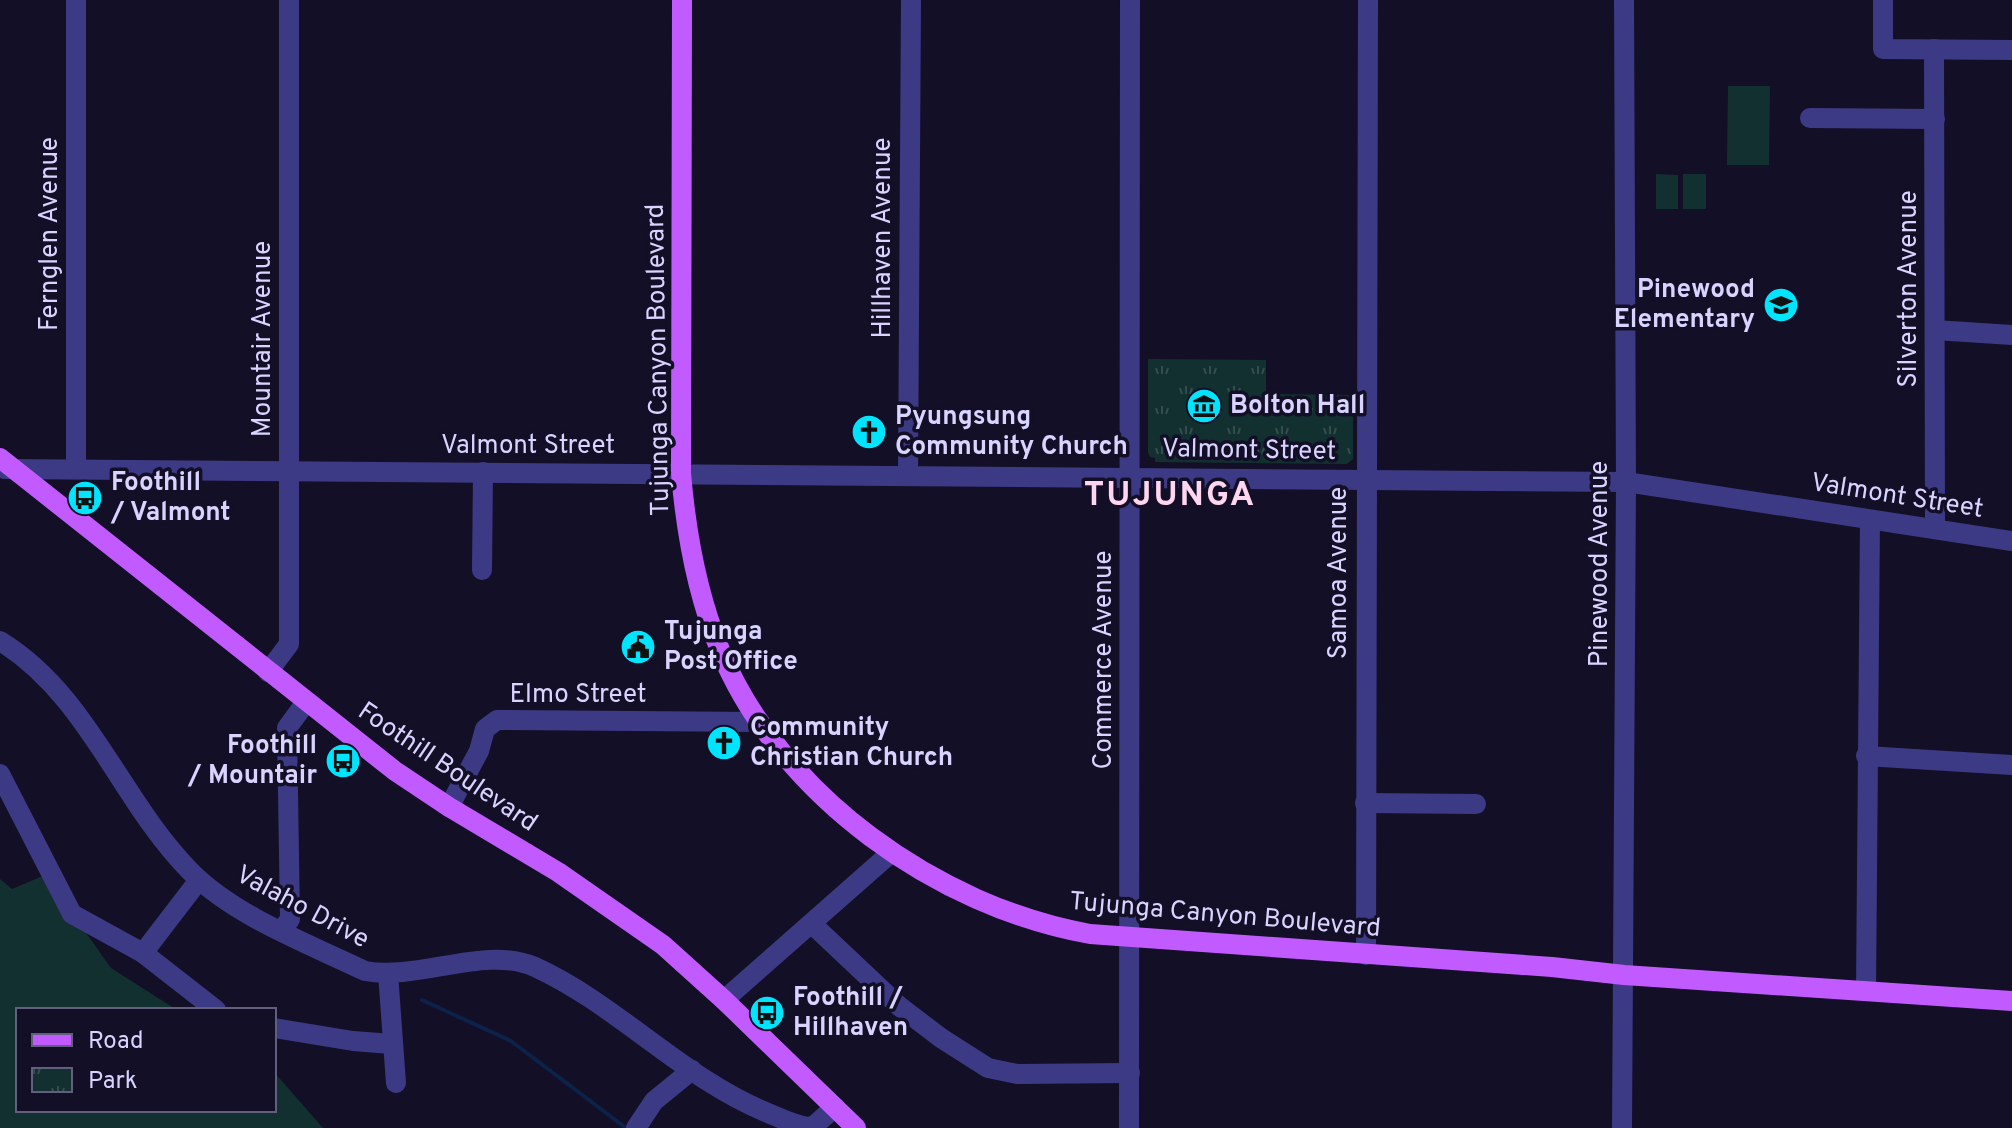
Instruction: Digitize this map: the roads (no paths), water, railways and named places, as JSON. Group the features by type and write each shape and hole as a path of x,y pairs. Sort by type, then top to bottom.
{"main road":[{"name":"Tujunga Canyon Boulevard","path":"682,0 681,473 691,547 707,616 721,652 760,722 830,803 860,830 945,884 1016,915 1073,931 1624,975 2012,1001"},
{"name":"Foothill Boulevard","path":"4,465 395,771 611,907 663,945 856,1128"}],"street":[{"name":"Fernglen Avenue","path":"76,0 76,469"},
{"name":"Mountair Avenue","path":"268,672 289,644 289,0"},
{"name":"Hillhaven Avenue","path":"908,476 911,0"},
{"name":"Commerce Avenue","path":"1129,1128 1130,0"},
{"name":"Samoa Avenue","path":"1366,955 1368,0"},
{"name":"Pinewood Avenue","path":"1622,1128 1626,482 1624,0"},
{"path":"1883,0 1883,49 2012,50"},
{"name":"Silverton Avenue","path":"1934,49 1935,529"},
{"path":"1810,118 1935,119"},
{"path":"1935,330 2012,335"},
{"name":"Valmont Street","path":"4,465 76,469 1626,482 2012,541"},
{"path":"482,570 483,472"},
{"path":"1866,991 1870,520"},
{"name":"Valaho Drive","path":"0,641 51,681 173,852 199,880 246,911 365,971 388,973 501,960 534,967 583,995 740,1100 804,1127 815,1125 835,1107"},
{"path":"282,930 290,919 287,728 306,702"},
{"name":"Elmo Street","path":"449,807 479,751 485,729 497,720 760,722"},
{"path":"1866,756 2012,765"},
{"path":"0,774 72,914 143,953 213,1008"},
{"path":"1365,803 1476,804"},
{"path":"724,1000 892,852"},
{"path":"143,953 199,880"},
{"path":"812,924 899,1006 988,1068 1017,1074 1130,1073"},
{"path":"388,973 396,1083"},
{"path":"276,1028 392,1044"},
{"path":"636,1128 654,1101 692,1070"}],"waterway":[{"path":"422,1000 511,1041 626,1128"}],"place":[{"name":"Pinewood Elementary","path":"1781,305"},
{"name":"Bolton Hall","path":"1204,406"},
{"name":"Pyungsung Community Church","path":"869,432"},
{"name":"Foothill / Valmont","path":"85,498"},
{"name":"Tujunga Post Office","path":"638,647"},
{"name":"Community Christian Church","path":"724,743"},
{"name":"Foothill / Mountair","path":"343,761"},
{"name":"Foothill / Hillhaven","path":"767,1013"}],"district":[{"name":"TUJUNGA","path":"1170,496"}]}
